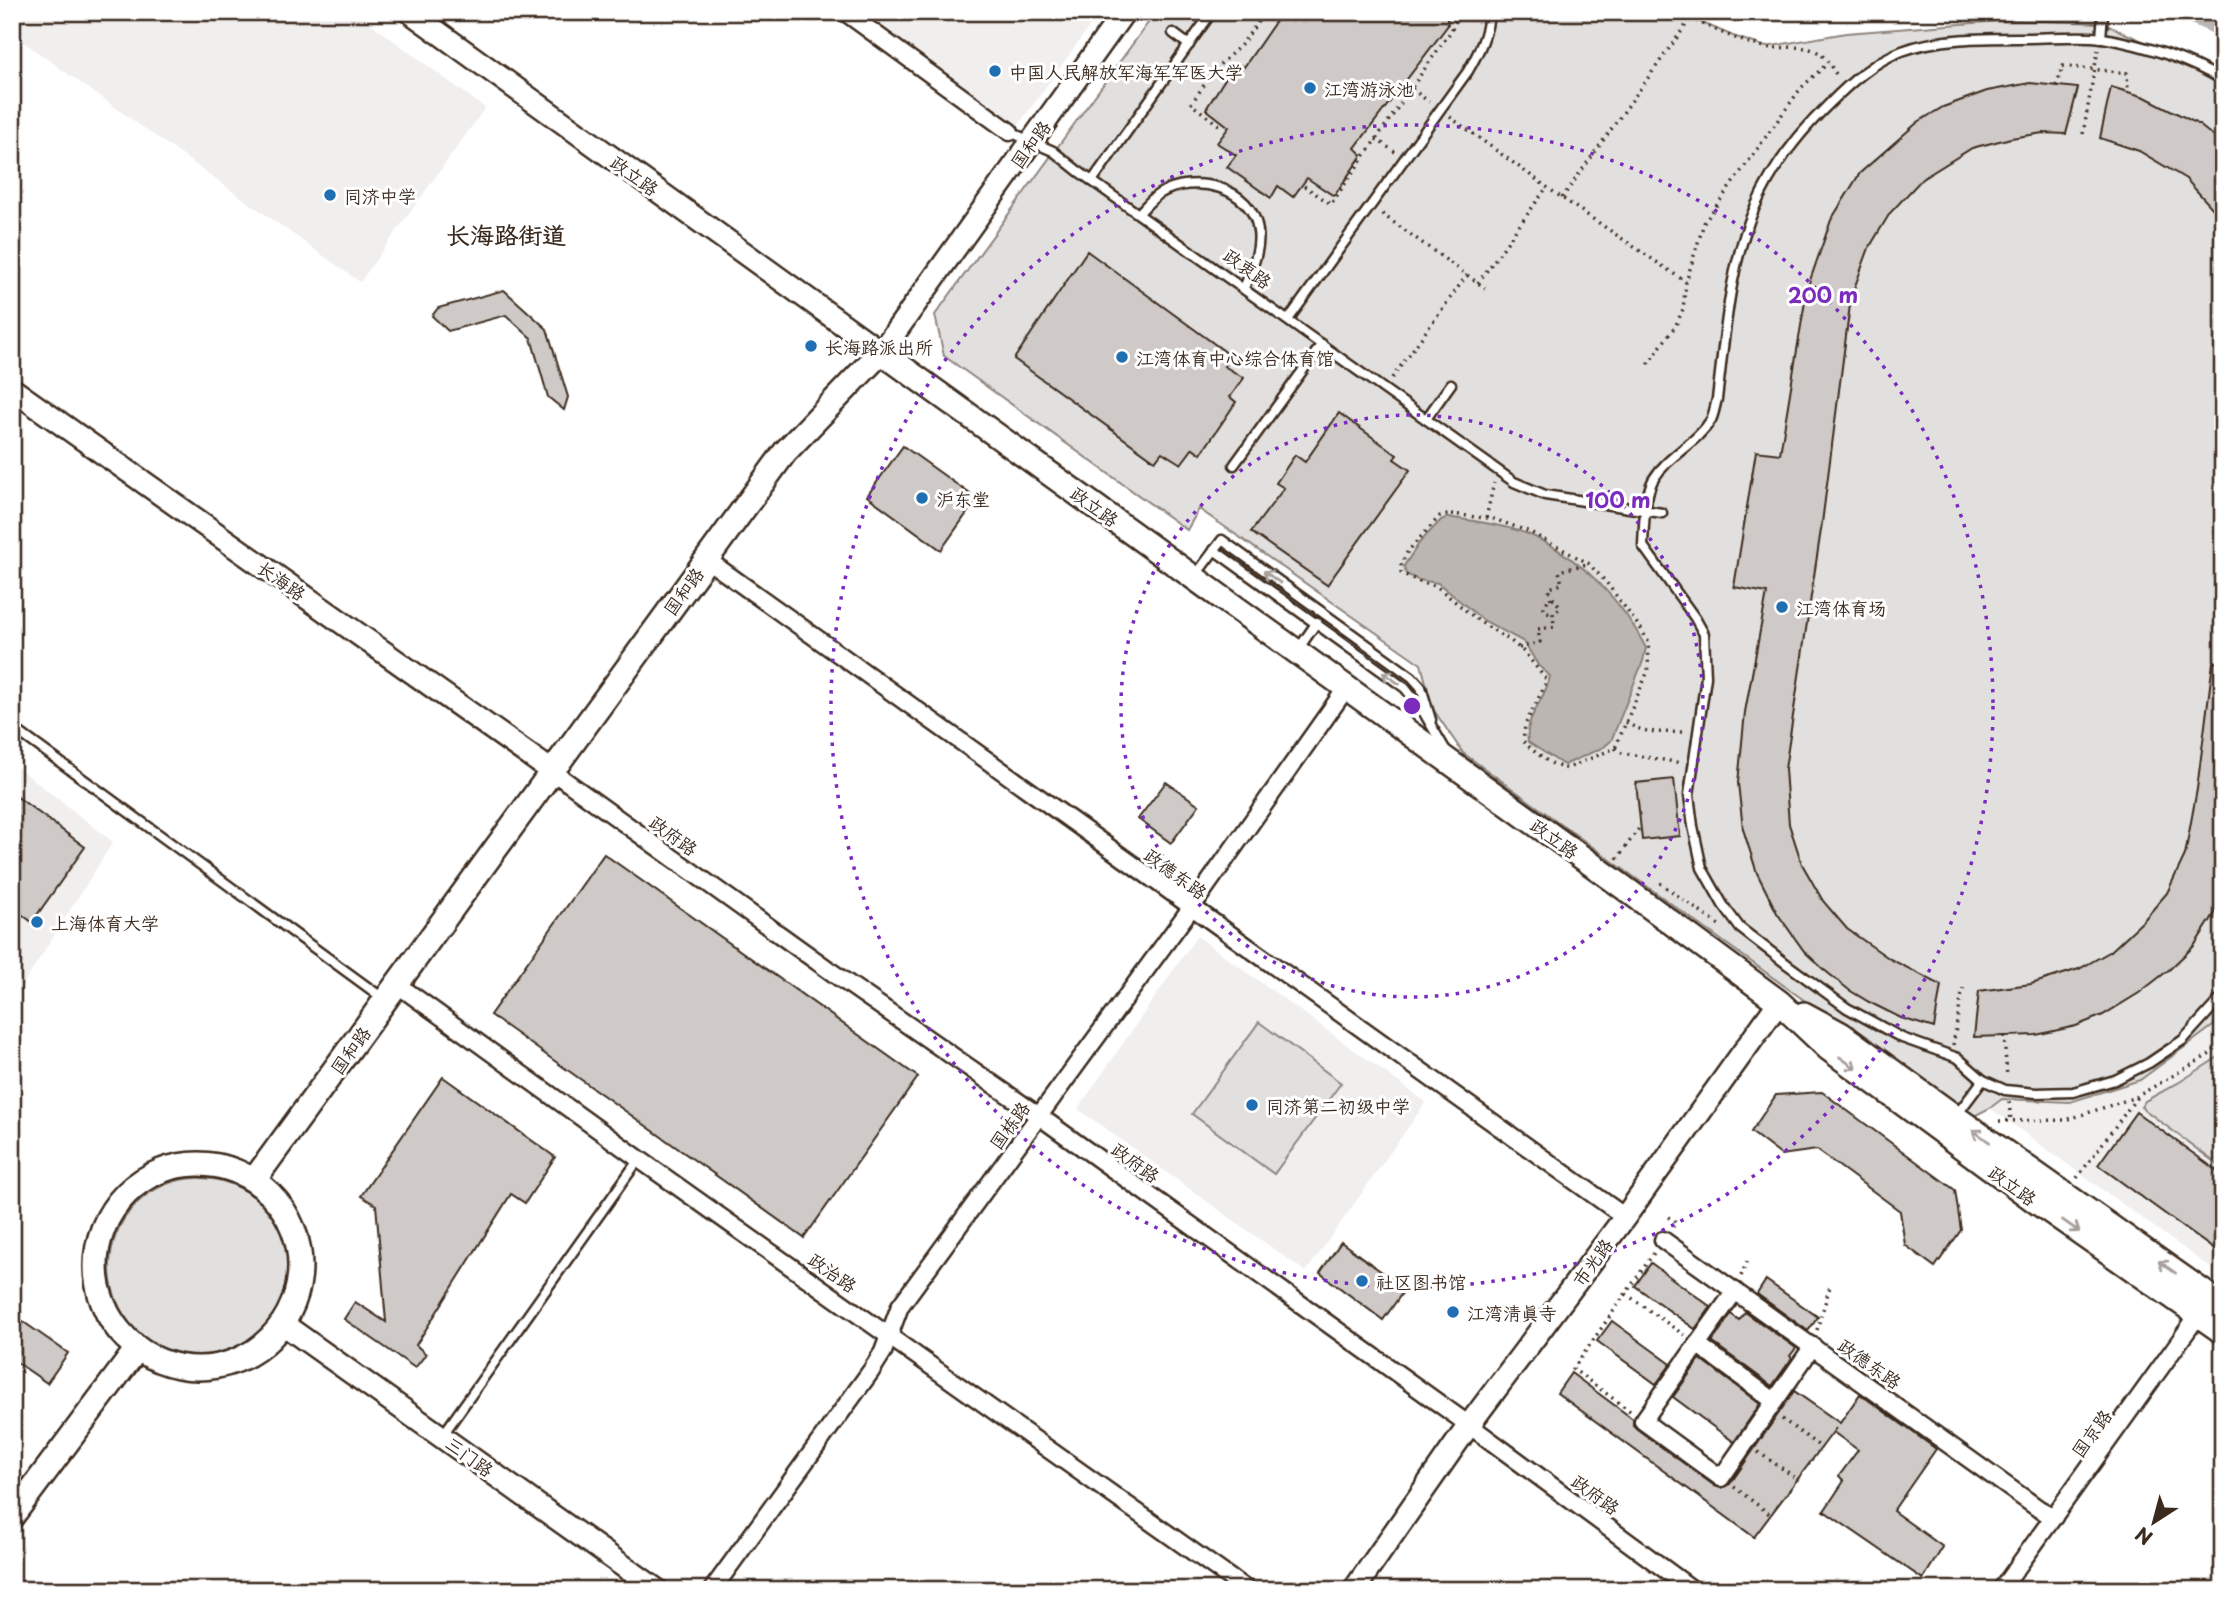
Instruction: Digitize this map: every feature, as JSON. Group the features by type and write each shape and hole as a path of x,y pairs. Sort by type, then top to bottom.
{"main road":[{"name":"国和路","path":"254,1180 785,452 881,352"},
{"name":"政立路","path":"881,352 1779,1002 1829,1049 2034,1200 2211,1306"},
{"name":"政立路","path":"1779,1002 1841,1034 2211,1306 2223,1332"},
{"path":"187,1164 222,1166 254,1180 272,1195 286,1213 296,1235 301,1258 300,1281 294,1304 283,1324 260,1348 231,1364 199,1369 166,1364 136,1349 112,1323 98,1291 95,1256 104,1222 125,1194 153,1173 187,1164"},
{"path":"12,1516 136,1349"}],"street":[{"name":"政立路","path":"410,12 881,352"},
{"name":"政衷路","path":"845,12 1010,132"},
{"name":"国和路","path":"881,352 1124,12"},
{"name":"长海路","path":"12,388 553,772"},
{"name":"政德东路","path":"706,559 1625,1217"},
{"name":"国栋路","path":"712,1590 871,1371 890,1335 900,1306 1191,908 1347,687"},
{"name":"政府路","path":"553,772 829,970 1039,1116 1469,1425 1693,1590"},
{"name":"政治路","path":"392,992 639,1159 1247,1590"},
{"name":"市光路","path":"1354,1590 1469,1425 1625,1217 1779,1002"},
{"name":"政德东路","path":"1663,1240 2054,1517"},
{"path":"1735,1291 1643,1421 1721,1478 1813,1346"},
{"name":"国京路","path":"2001,1590 2211,1306"},
{"name":"三门路","path":"283,1324 657,1590"},
{"path":"1697,1345 1772,1405"}],"lane":[{"path":"1092,181 1212,12"},
{"path":"1288,320 1481,49 1489,12"},
{"path":"2101,38 2103,12"},
{"path":"1173,33 1189,45"},
{"path":"2223,80 2144,48 2101,38 2010,38 1941,43 1902,51 1870,67 1845,88 1802,133 1774,170 1755,208 1737,261 1712,418 1700,434 1667,463 1654,480 1647,498 1643,546 1695,618 1704,635 1706,677 1689,796 1702,868 1723,905 1741,928 1847,1008 1902,1038 1958,1058 1983,1080 2005,1090 2073,1092 2115,1080 2149,1063 2183,1040 2223,996"},
{"name":"政衷路","path":"1010,132 1053,151 1514,482 1545,495 1662,513"},
{"path":"1139,213 1159,194 1185,186 1207,184 1228,190 1244,202 1255,217 1259,245 1244,288"},
{"path":"1234,465 1322,344"},
{"path":"1426,419 1451,384"},
{"path":"1194,577 1222,540 1412,677 1421,687 1434,730"},
{"path":"1214,550 1405,688 1421,708 1446,753 1466,774"},
{"path":"1297,652 1322,613"},
{"path":"12,727 392,992"},
{"path":"1955,1117 1983,1080"},
{"path":"442,1436 639,1159"}],"path":[{"path":"1219,125 1191,104 1216,69 1242,44 1265,12"},
{"path":"1304,186 1331,204 1451,32 1458,16 1457,12"},
{"path":"1677,12 1766,47 1815,50 1828,63 1845,88"},
{"path":"1562,198 1691,18"},
{"path":"2083,134 2101,38"},
{"path":"1648,364 1676,325 1683,309 1686,282 1704,223 1801,88 1828,63"},
{"path":"2056,86 2063,66 2095,68 2127,73 2128,92"},
{"path":"1412,89 1562,198 1686,282"},
{"path":"1376,139 1404,159"},
{"path":"1478,283 1547,187"},
{"path":"1370,206 1485,288"},
{"path":"1384,388 1408,359 1467,275"},
{"path":"1486,518 1497,470"},
{"path":"1451,514 1486,518 1530,532 1588,564 1606,582 1649,643 1650,655 1647,671 1615,748 1606,754 1561,768 1523,741 1525,725 1545,685 1545,679 1520,647 1480,622 1436,586 1401,573 1401,564 1408,551 1440,516 1451,514"},
{"path":"1551,599 1549,588 1562,584 1559,571 1588,564"},
{"path":"1551,599 1557,600 1559,605 1559,609 1553,613 1544,609 1544,604 1551,599"},
{"path":"1520,647 1540,642 1538,629 1554,627 1553,613"},
{"path":"1626,722 1646,732 1698,732"},
{"path":"1615,748 1622,753 1694,765"},
{"path":"1606,875 1640,827"},
{"path":"1951,1055 1963,988"},
{"path":"2077,1179 2138,1095"},
{"path":"1643,1421 1573,1369 1663,1240"},
{"path":"1813,1346 1831,1283"},
{"path":"1626,1294 1697,1345"},
{"path":"1772,1405 1822,1448"},
{"path":"1745,1443 1799,1480"},
{"path":"1721,1478 1772,1516"}],"shaded area":[{"name":"同济中学","path":"12,12 355,12 485,108 360,282 12,34"},
{"name":"中国人民解放军海军军医大学","path":"851,12 1100,12 1014,131"},
{"name":"江湾体育场","path":"1156,12 1677,12 1766,47 1846,33 2012,20 2102,23 2223,77 2223,1016 2140,1080 2070,1102 2002,1099 1968,1119 1463,753 1433,709 1421,664 1199,509 1187,530 944,356 935,315"},
{"path":"1448,517 1516,530 1554,547 1600,584 1637,631 1646,648 1643,661 1611,741 1604,747 1564,765 1528,742 1529,724 1550,676 1538,665 1524,642 1483,620 1438,583 1418,580 1406,574 1404,566 1420,542 1441,520"},
{"name":"上海体育大学","path":"12,763 113,842 12,1002"},
{"name":"同济第二初级中学","path":"1197,936 1426,1102 1306,1272 1078,1109"},
{"path":"2223,1016 2223,1277 1990,1108 2002,1099 2070,1102 2213,1026"},
{"path":"1259,1022 1341,1083 1274,1174 1192,1114"},
{"path":"2223,1052 2221,1167 2141,1107 2145,1101 2178,1083"},
{"path":"199,1178 233,1185 262,1204 281,1233 288,1267 281,1301 262,1330 233,1349 199,1356 165,1349 136,1330 117,1301 110,1267 117,1233 136,1204 165,1185"}],"building":[{"name":"江湾游泳池","path":"1282,12 1446,12 1448,25 1355,148 1362,155 1334,196 1307,178 1293,197 1278,186 1271,198 1227,167 1236,155 1217,143 1229,127 1206,109 1235,63 1244,67"},
{"name":"江湾体育场","path":"2030,83 2078,88 2066,134 2043,133 1972,148 1922,179 1890,213 1869,248 1851,297 1822,523 1785,769 1789,824 1802,864 1823,901 1847,929 1890,959 1941,985 1934,1028 1901,1018 1869,1002 1823,969 1804,951 1777,913 1757,873 1743,829 1738,783 1745,712 1767,593 1734,587 1756,451 1780,454 1807,289 1831,220 1860,173 1918,122 1943,107 1987,91"},
{"path":"2111,87 2145,97 2198,124 2223,144 2223,220 2186,179 2139,151 2100,138"},
{"name":"江湾体育中心综合体育馆","path":"1087,251 1231,356 1224,366 1244,378 1230,397 1236,402 1201,454 1193,448 1181,464 1162,452 1155,461 1014,359"},
{"path":"504,290 547,329 568,397 564,410 548,397 531,338 506,315 448,331 432,316 438,308"},
{"path":"1339,413 1397,455 1394,459 1410,470 1327,585 1251,532 1284,488 1276,483 1295,455 1305,462"},
{"name":"沪东堂","path":"903,446 977,499 941,550 867,496"},
{"path":"2213,662 2223,663 2223,896 2217,910 2194,946 2170,969 2139,993 2103,1015 2076,1026 2036,1035 1974,1037 1979,991 2031,984 2079,969 2111,951 2143,921 2167,893 2185,855 2197,789"},
{"path":"1674,779 1680,836 1642,840 1636,783"},
{"path":"1166,782 1199,805 1171,843 1138,819"},
{"path":"12,793 85,847 32,922 12,907"},
{"path":"604,854 918,1077 804,1238 490,1015"},
{"path":"443,1077 555,1157 525,1203 511,1194 416,1345 426,1354 415,1368 344,1319 355,1302 386,1322 376,1205 361,1196"},
{"path":"1822,1092 1955,1190 1961,1230 1935,1267 1905,1245 1900,1211 1817,1150 1781,1155 1751,1132 1776,1095"},
{"path":"2136,1112 2223,1175 2223,1256 2098,1165"},
{"name":"社区图书馆","path":"1341,1242 1405,1289 1383,1320 1320,1273"},
{"path":"1651,1263 1711,1307 1695,1329 1635,1286"},
{"path":"1766,1280 1818,1317 1808,1331 1757,1294"},
{"path":"1745,1312 1796,1348 1772,1386 1712,1342 1731,1314 1739,1320"},
{"path":"12,1314 68,1353 47,1383 12,1359"},
{"path":"1612,1321 1671,1364 1656,1384 1597,1341"},
{"path":"1700,1359 1760,1404 1734,1442 1673,1397"},
{"path":"1571,1373 1633,1419 1633,1425 1637,1429 1721,1488 1730,1484 1794,1391 1840,1423 1860,1394 1936,1449 1893,1511 1943,1547 1923,1579 1824,1511 1844,1481 1839,1476 1858,1450 1833,1432 1836,1428 1754,1537 1557,1393"}],"waterway":[{"path":"2190,12 2223,27"}],"place":[{"name":"中国人民解放军海军军医大学","path":"995,71"},
{"name":"江湾游泳池","path":"1310,88"},
{"name":"同济中学","path":"330,195"},
{"name":"长海路派出所","path":"811,346"},
{"name":"江湾体育中心综合体育馆","path":"1122,357"},
{"name":"沪东堂","path":"922,498"},
{"name":"江湾体育场","path":"1782,607"},
{"name":"上海体育大学","path":"37,922"},
{"name":"同济第二初级中学","path":"1252,1105"},
{"name":"社区图书馆","path":"1362,1281"},
{"name":"江湾清真寺","path":"1453,1312"}],"district":[{"name":"长海路街道","path":"506,234"}]}
